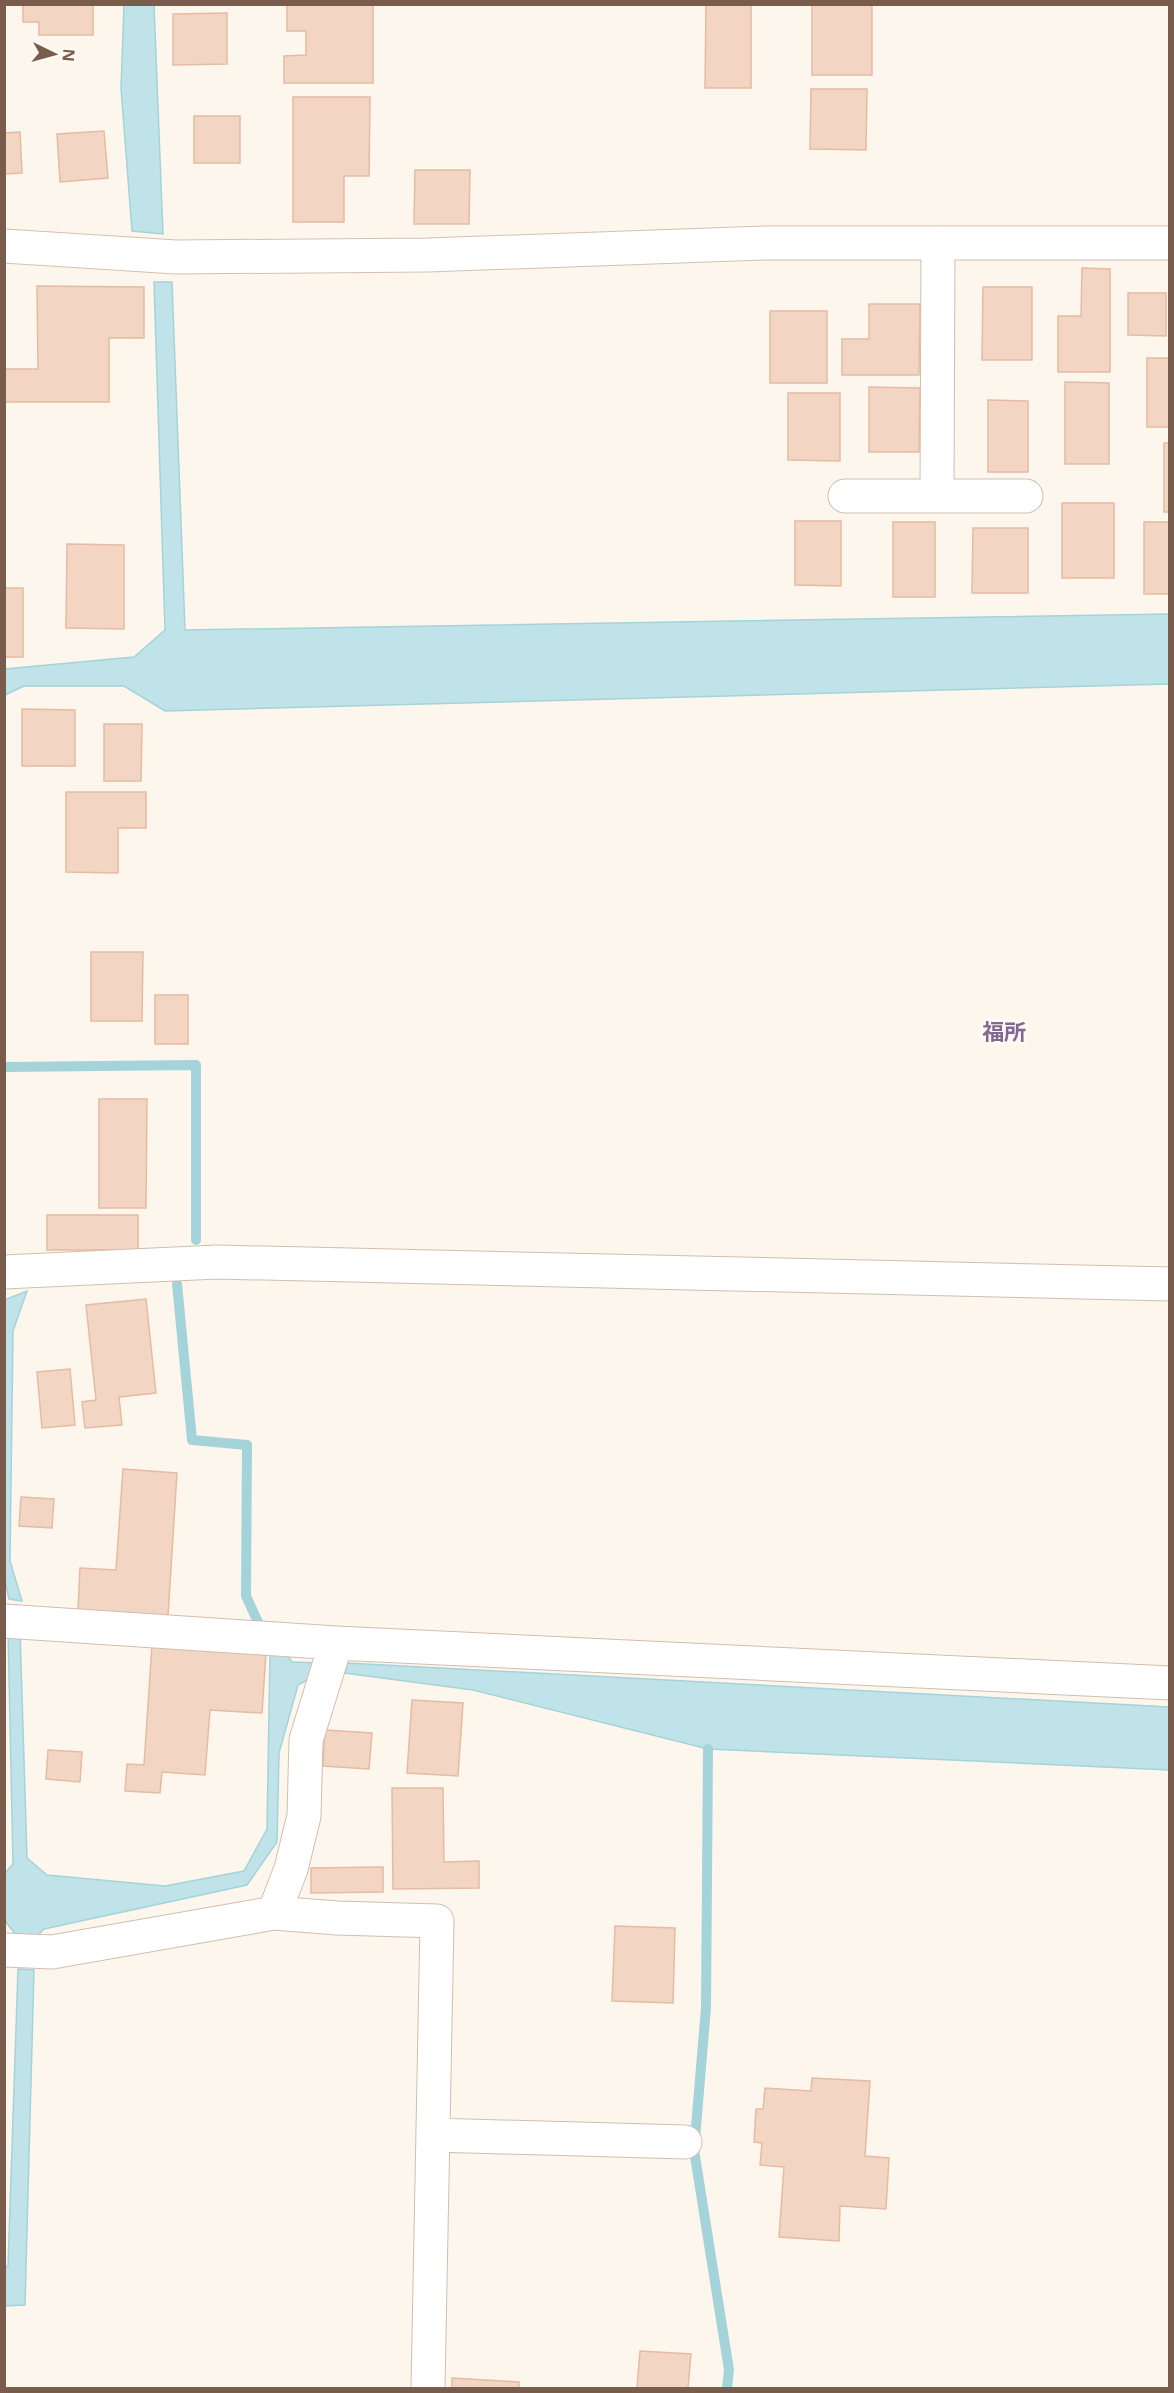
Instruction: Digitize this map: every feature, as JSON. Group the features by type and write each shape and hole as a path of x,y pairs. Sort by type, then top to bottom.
{"street":[{"path":"4,246 188,257 427,255 767,243 1170,243"},
{"path":"937,496 938,243"},
{"path":"845,495 1026,496"},
{"path":"4,1272 217,1262 1170,1284"},
{"path":"4,1622 336,1643 1170,1683"},
{"path":"274,1913 291,1869 304,1816 306,1740 336,1643"},
{"path":"4,1950 52,1952 274,1913 338,1918 436,1921 428,2388"},
{"path":"433,2135 685,2142"}],"water":[{"path":"124,5 154,5 163,234 132,231 121,88"},
{"path":"154,282 172,282 185,630 1169,614 1169,684 165,711 124,686 24,686 5,695 5,669 134,657 165,630"},
{"path":"27,1291 13,1331 10,1561 22,1601 9,1599 5,1581 4,1300"},
{"path":"8,1629 20,1630 27,1858 47,1875 165,1886 244,1871 267,1829 270,1652 286,1653 292,1662 323,1663 321,1673 298,1685 279,1753 277,1842 247,1885 44,1929 35,1938 16,1935 5,1921 4,1874 13,1864"},
{"path":"347,1663 1169,1707 1169,1770 708,1749 473,1690 345,1673"},
{"path":"18,1969 34,1970 25,2305 5,2306 5,2268 8,2266"}],"building":[{"path":"23,4 93,4 93,35 39,35 39,22 23,22"},
{"path":"287,4 373,4 373,83 284,83 284,56 306,55 306,31 287,31"},
{"path":"706,4 751,4 751,88 705,88"},
{"path":"812,4 872,4 872,75 812,75"},
{"path":"227,13 227,64 173,65 173,14"},
{"path":"811,89 867,89 866,150 810,149"},
{"path":"293,97 370,97 369,176 344,176 344,222 293,222"},
{"path":"194,116 240,116 240,163 194,163"},
{"path":"104,131 108,178 60,182 57,134"},
{"path":"20,132 22,173 4,174 4,133"},
{"path":"415,170 470,170 469,224 414,224"},
{"path":"1082,268 1110,269 1110,372 1058,372 1058,316 1081,316"},
{"path":"37,286 144,287 144,338 109,338 109,402 4,402 4,369 38,369"},
{"path":"983,287 1032,287 1032,360 982,360"},
{"path":"1128,293 1166,293 1166,336 1128,335"},
{"path":"869,304 920,304 919,375 842,375 842,339 869,339"},
{"path":"770,311 827,311 827,383 770,383"},
{"path":"1147,358 1170,358 1170,427 1147,427"},
{"path":"1065,382 1109,383 1109,464 1065,464"},
{"path":"869,387 920,388 919,452 869,452"},
{"path":"788,393 840,393 840,461 788,460"},
{"path":"988,400 1028,401 1028,472 988,472"},
{"path":"1164,443 1170,443 1170,512 1164,512"},
{"path":"1062,503 1114,503 1114,578 1062,578"},
{"path":"795,521 841,521 841,586 795,585"},
{"path":"893,522 935,522 935,597 893,597"},
{"path":"1144,522 1170,522 1170,594 1144,594"},
{"path":"973,528 1028,528 1028,593 972,593"},
{"path":"67,544 124,545 124,629 66,628"},
{"path":"4,588 23,588 23,657 4,657"},
{"path":"22,709 75,710 75,766 22,766"},
{"path":"104,724 142,724 141,781 104,781"},
{"path":"66,792 146,792 146,828 118,828 118,873 66,872"},
{"path":"91,952 143,952 142,1021 91,1021"},
{"path":"155,995 188,995 188,1044 155,1044"},
{"path":"99,1099 147,1099 146,1208 99,1208"},
{"path":"47,1215 138,1215 138,1250 47,1250"},
{"path":"146,1299 156,1393 119,1397 122,1425 85,1428 82,1402 96,1400 86,1305"},
{"path":"70,1369 75,1425 42,1428 37,1372"},
{"path":"123,1469 177,1473 168,1616 78,1610 80,1568 116,1570"},
{"path":"21,1497 54,1499 52,1528 19,1526"},
{"path":"152,1645 266,1653 262,1713 210,1710 205,1775 162,1772 160,1793 125,1791 127,1764 144,1765"},
{"path":"412,1700 463,1703 458,1776 407,1773"},
{"path":"325,1730 372,1733 369,1769 323,1766"},
{"path":"48,1750 82,1752 80,1782 46,1779"},
{"path":"392,1788 443,1788 444,1862 479,1861 479,1888 393,1889"},
{"path":"383,1867 383,1892 311,1893 311,1868"},
{"path":"615,1926 675,1928 673,2003 612,2001"},
{"path":"812,2078 870,2081 865,2156 889,2158 886,2209 840,2206 839,2241 779,2237 784,2167 760,2165 762,2143 754,2142 756,2109 763,2109 765,2088 811,2091"},
{"path":"640,2351 691,2354 688,2388 637,2388"},
{"path":"452,2378 519,2382 519,2388 452,2388"}],"waterway":[{"path":"4,1067 196,1065 196,1240"},
{"path":"177,1284 192,1440 247,1445 246,1596 258,1622"},
{"path":"708,1749 706,2008 694,2150 729,2370 727,2388"}],"district":[{"name":"福所","path":"1004,1032"}]}
